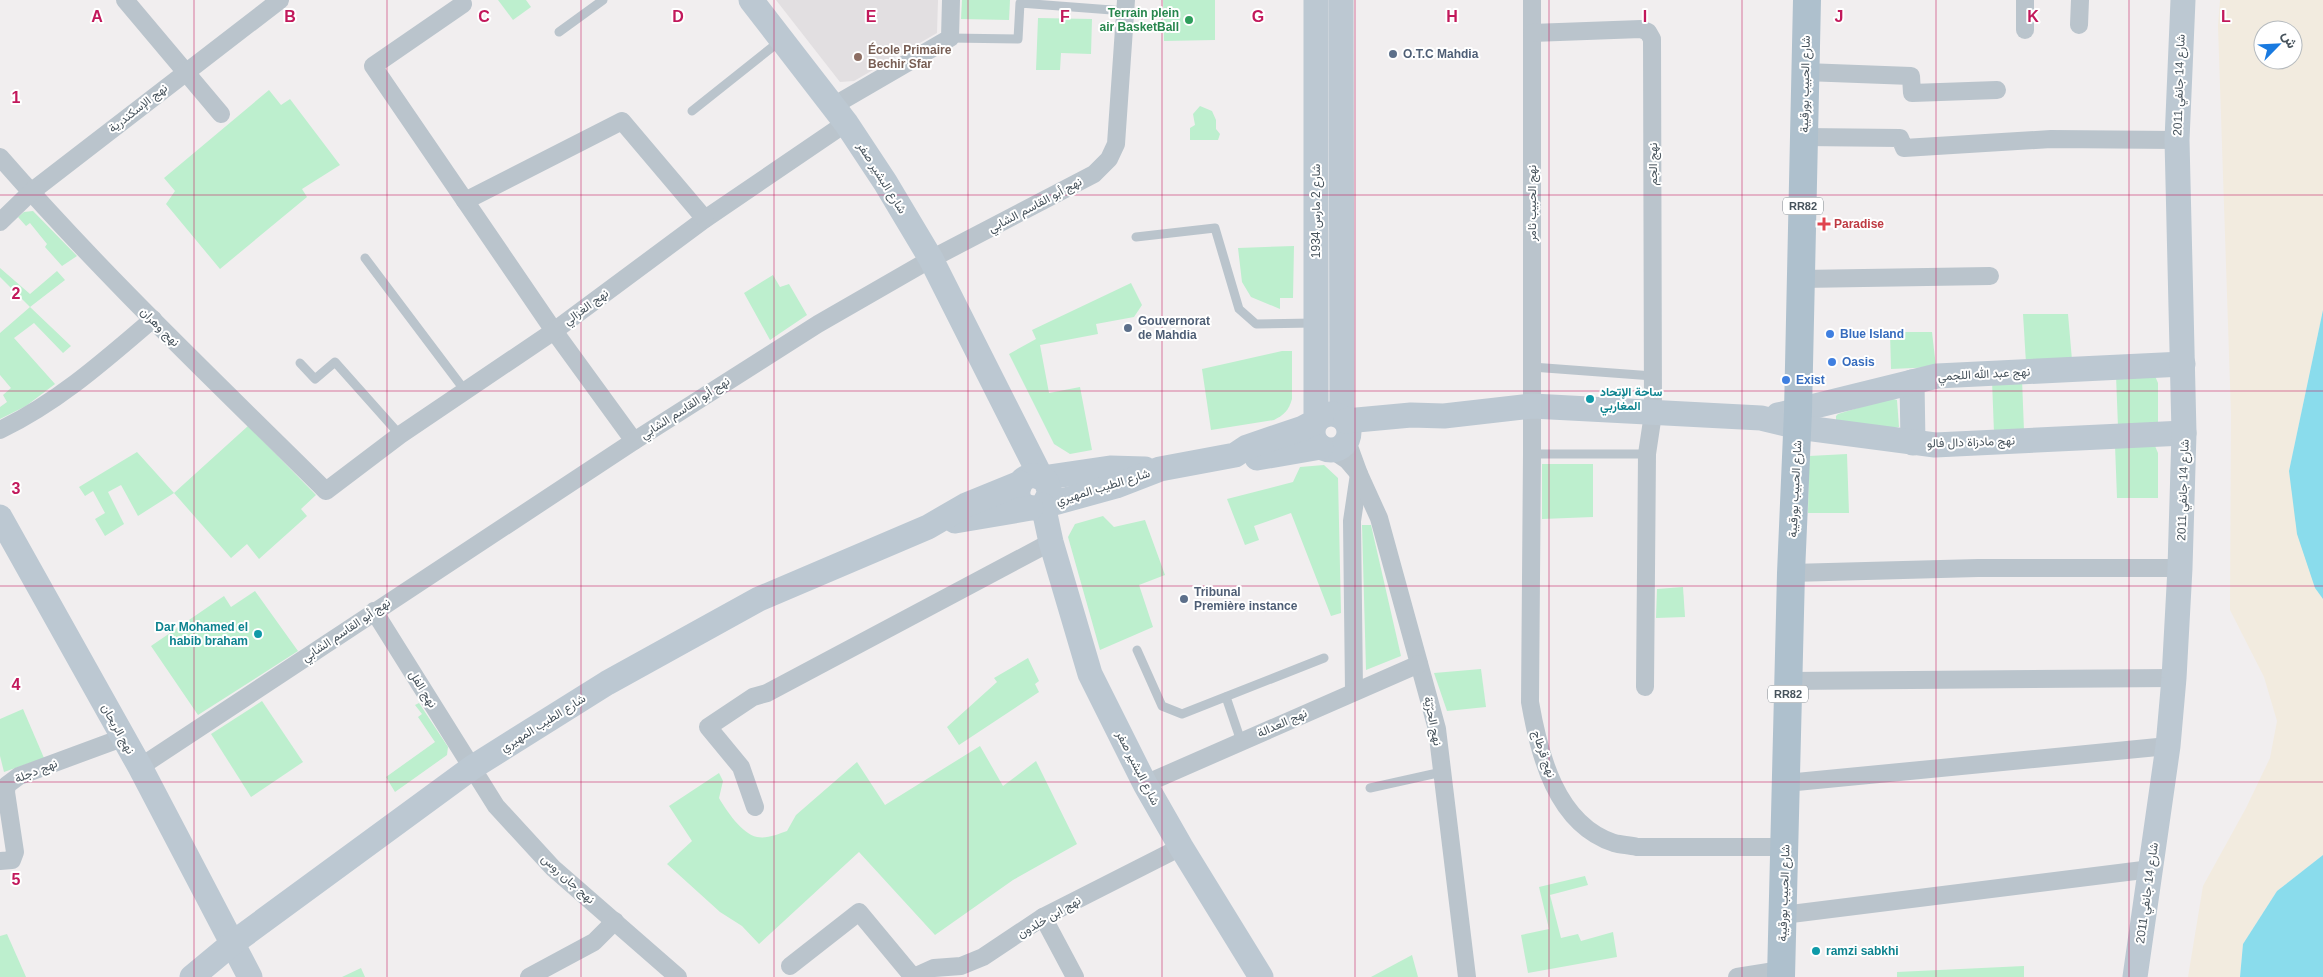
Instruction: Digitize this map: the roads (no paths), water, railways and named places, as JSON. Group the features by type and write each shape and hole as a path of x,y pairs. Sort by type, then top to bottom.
{"main road":[{"name":"شارع الحبيب بورقيبة","path":"1781,974 1791,573 1798,419 1807,0"}],"street":[{"path":"124,0 220,114"},
{"name":"نهج الإسكندرية","path":"0,222 31,192 280,0"},
{"name":"شارع البشير صفر","path":"751,0 840,114 885,182 931,260 987,373 1032,480 1018,488 1019,498 1026,506 1038,506 1051,542 1090,674 1145,784 1181,847 1261,977"},
{"path":"950,38 951,0"},
{"name":"شارع 2 مارس 1934","path":"1316,0 1316,421"},
{"name":"شارع 2 مارس 1934","path":"1339,436 1341,352 1341,0"},
{"name":"نهج الحبيب ثامر","path":"1532,0 1532,406"},
{"path":"2025,0 2025,30"},
{"path":"2079,25 2080,0"},
{"name":"شارع 14 جانفي 2011","path":"2136,977 2168,746 2180,568 2184,433 2177,140 2183,0"},
{"path":"463,4 373,66 554,331 634,441"},
{"name":"نهج أبو القاسم الشابي","path":"140,767 634,441 818,324 931,260 1094,174 1109,158 1116,144 1125,6"},
{"name":"نهج الجم","path":"1532,33 1640,29 1648,32 1652,39 1653,414 1648,454 1645,687"},
{"name":"نهج الغزالي","path":"326,491 400,435 554,331 705,219 840,114 950,38"},
{"path":"1805,72 1911,76 1912,93 1997,90"},
{"path":"465,201 622,121 705,219"},
{"path":"1804,137 1900,138 1904,148 2050,139 2177,140"},
{"name":"نهج وهران","path":"0,157 153,319 326,491"},
{"path":"1316,266 1341,266"},
{"path":"1801,279 1990,276"},
{"path":"0,430 30,416 84,378 153,319"},
{"path":"1316,353 1341,352"},
{"name":"نهج عبد الله اللجمي","path":"1760,418 1798,419 1912,382 1937,376 2183,364"},
{"path":"1912,382 1913,443"},
{"name":"شارع الطيب المهيري","path":"928,527 1038,506 1116,486 1160,469 1235,455 1258,458 1300,449 1339,436 1413,429 1444,416 1532,406 1653,414 1760,418"},
{"name":"نهج قرطاج","path":"1532,406 1530,702 1536,736 1556,789 1569,812 1594,833 1614,843 1637,847 1785,847"},
{"name":"شارع الطيب المهيري","path":"1235,455 1247,447 1303,428 1330,413 1339,436"},
{"name":"نهج مادزاة دال فالو","path":"1798,419 1913,443 1935,445 2184,433"},
{"path":"1339,436 1347,460 1359,474 1352,521 1354,691"},
{"name":"شارع الطيب المهيري","path":"192,977 233,943 473,767 607,683 759,599 928,527 966,505 1032,480 1110,468 1160,469"},
{"name":"نهج الحرّيّة","path":"1359,474 1379,518 1437,729 1467,977"},
{"name":"نهج الريحان","path":"0,517 122,738 140,767 250,977"},
{"path":"755,807 741,767 708,727 753,697 767,693 1051,542"},
{"path":"1791,573 1978,568 2180,568"},
{"name":"نهج الفل","path":"374,611 473,767"},
{"name":"نهج العدالة","path":"1145,784 1419,664"},
{"path":"1788,681 2174,678"},
{"name":"نهج دجلة","path":"0,861 9,862 14,857 15,852 6,792 7,784 19,776 122,738"},
{"path":"1786,783 2168,746"},
{"name":"نهج جان روس","path":"473,767 496,806 553,868 678,977"},
{"name":"نهج ابن خلدون","path":"914,977 934,968 961,966 983,957 1043,918 1181,847"},
{"path":"1783,915 2151,869"},
{"path":"790,966 859,912 914,977"},
{"path":"1043,918 1075,977"},
{"path":"529,977 594,942 614,921"},
{"path":"1737,977 1781,974"}],"lane":[{"path":"559,32 603,0"},
{"path":"950,38 1018,39 1020,3 1125,6"},
{"path":"692,111 782,40"},
{"path":"1136,237 1215,228 1239,309 1256,324 1316,323"},
{"path":"365,258 466,392"},
{"path":"300,363 315,380 335,362 400,435"},
{"path":"1532,367 1653,376"},
{"path":"1532,454 1648,454"},
{"path":"1137,650 1162,706 1182,714 1324,658"},
{"path":"1226,697 1241,741"},
{"path":"1370,788 1442,772"}],"water":[{"path":"2323,310 2323,599 2315,588 2297,534 2289,471"},
{"path":"2323,855 2323,977 2240,977 2243,944 2277,891"}],"place":[{"name":"Terrain plein air BasketBall","path":"1189,20"},
{"name":"O.T.C Mahdia","path":"1393,54"},
{"name":"École Primaire Bechir Sfar","path":"858,57"},
{"name":"Paradise","path":"1824,224"},
{"name":"Gouvernorat de Mahdia","path":"1128,328"},
{"name":"Blue Island","path":"1830,334"},
{"name":"Oasis","path":"1832,362"},
{"name":"Exist","path":"1786,380"},
{"name":"ساحة الإتحاد المغاربي","path":"1590,399"},
{"name":"Tribunal Première instance","path":"1184,599"},
{"name":"Dar Mohamed el habib braham","path":"258,634"},
{"name":"ramzi sabkhi","path":"1816,951"}]}
